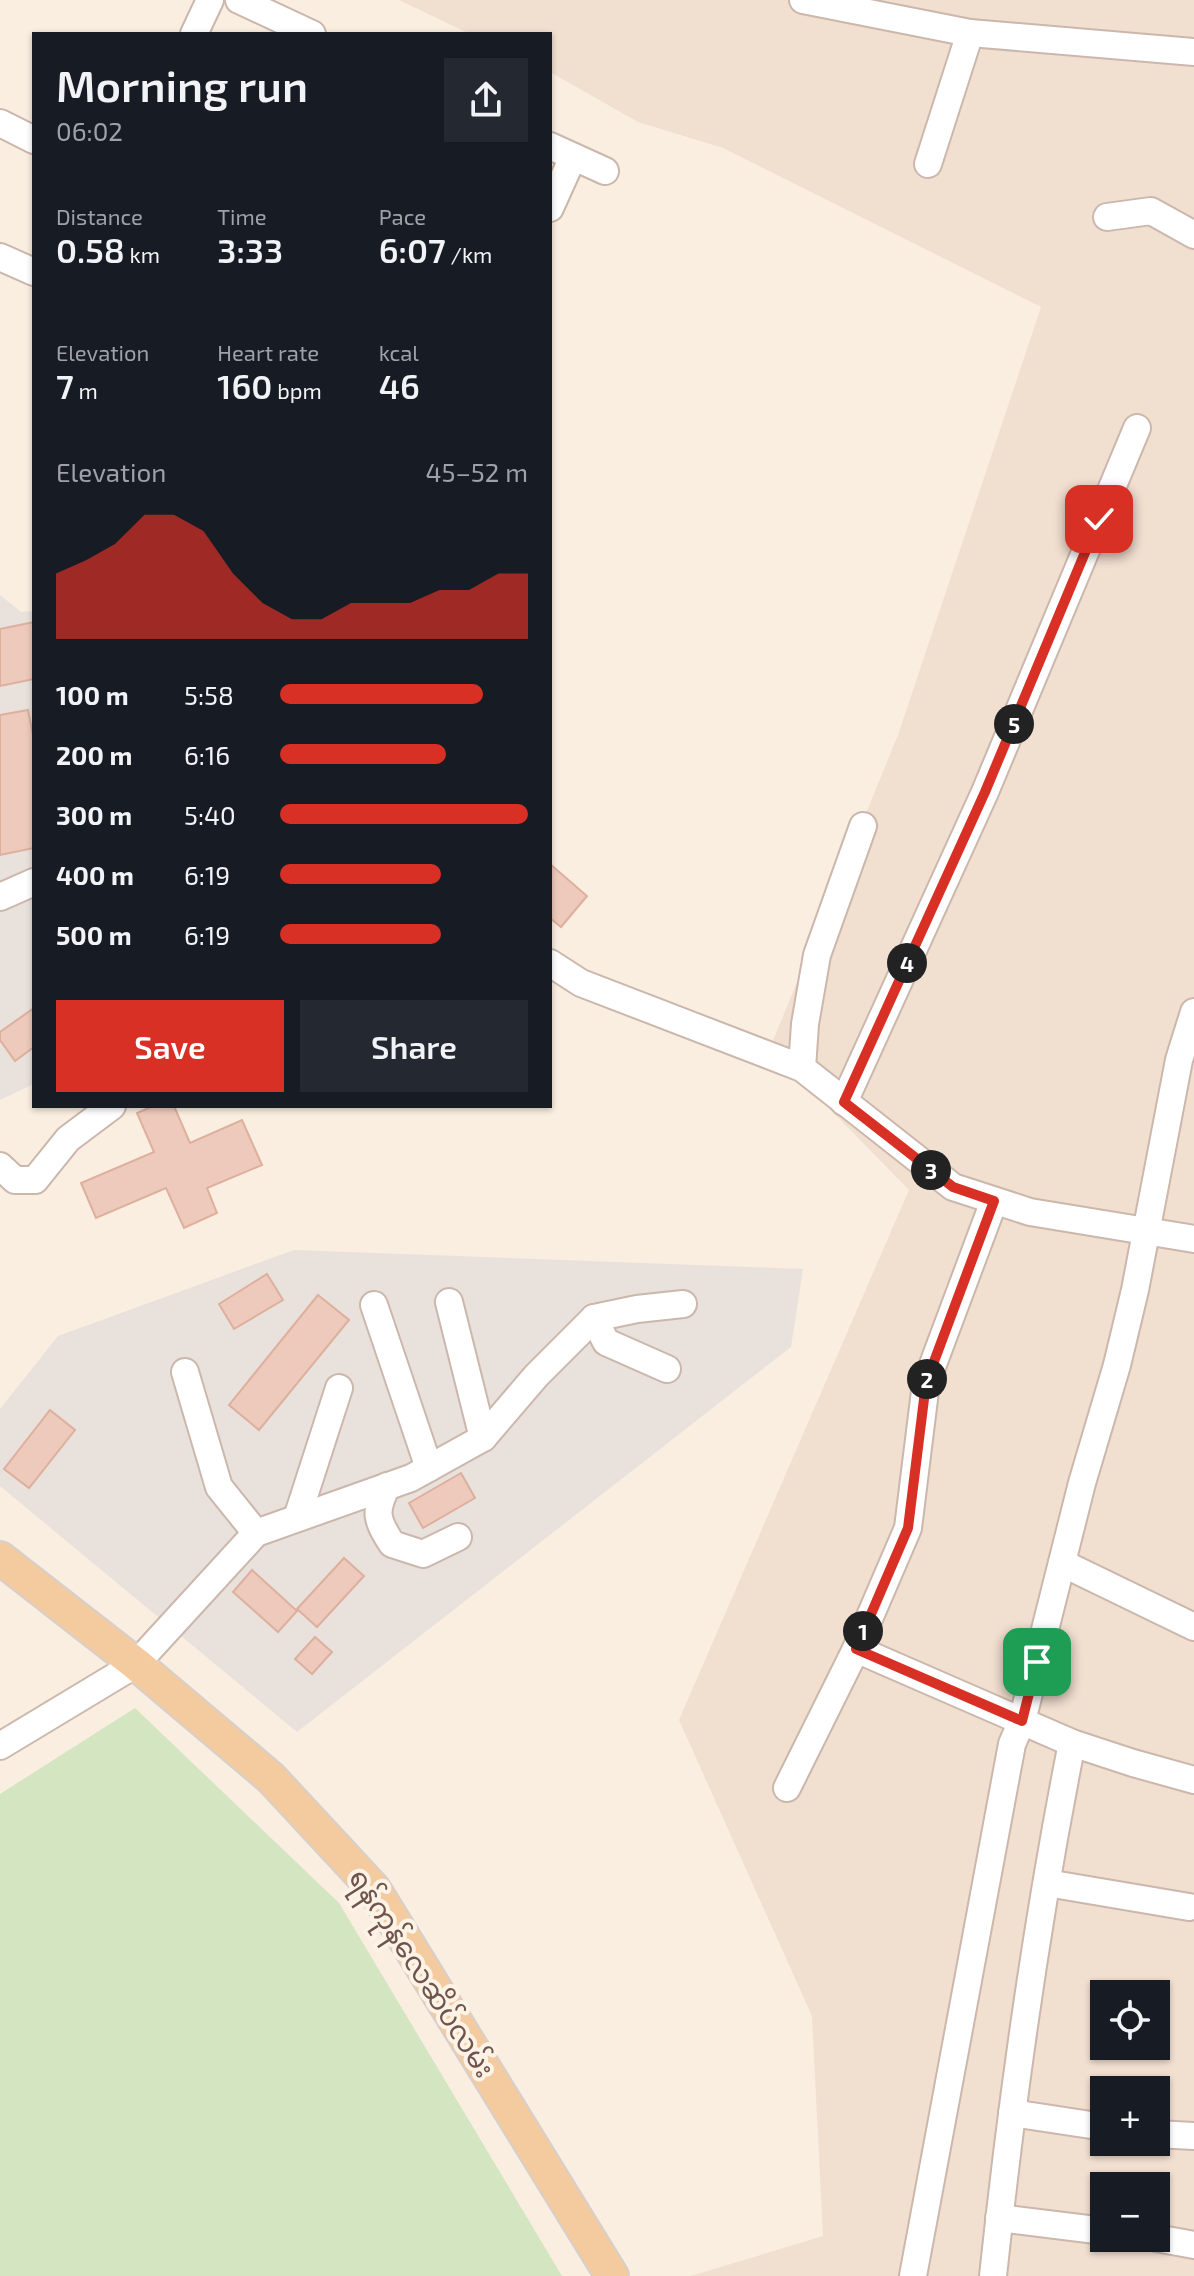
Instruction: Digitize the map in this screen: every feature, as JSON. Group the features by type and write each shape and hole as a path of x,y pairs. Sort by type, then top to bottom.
{"main road":[{"name":"ရန်ကုန်လေဆိပ်လမ်း","path":"0,1558 140,1666 271,1778 374,1889 612,2276"}],"street":[{"path":"195,32 210,0"},
{"path":"239,0 308,32"},
{"path":"809,0 970,33 1194,52"},
{"path":"928,164 970,33"},
{"path":"0,123 32,139"},
{"path":"552,198 561,152 605,171"},
{"path":"1107,217 1151,211 1194,235"},
{"path":"0,257 32,271"},
{"path":"844,1102 985,792 1137,428"},
{"path":"802,1068 805,1024 817,955 863,826"},
{"path":"0,897 32,883"},
{"path":"552,964 581,983 802,1068 953,1187 1030,1212 1194,1239"},
{"path":"913,2276 1012,1744 1022,1721 1097,1428 1117,1365 1179,1060 1194,1012"},
{"path":"0,1166 15,1180 35,1180 68,1139 109,1108"},
{"path":"787,1788 856,1649 908,1528 926,1383 994,1201"},
{"path":"449,1302 483,1438"},
{"path":"0,1760 140,1666 256,1533 387,1486 429,1468 483,1438 536,1376 594,1318 683,1304"},
{"path":"374,1305 429,1468"},
{"path":"594,1318 606,1342 667,1369"},
{"path":"185,1372 219,1487 256,1533"},
{"path":"297,1518 339,1388"},
{"path":"387,1486 377,1506 380,1525 392,1544 423,1554 458,1537"},
{"path":"1062,1563 1194,1627"},
{"path":"856,1649 1072,1743 1194,1780"},
{"path":"0,1746 140,1666"},
{"path":"993,2276 1012,2113 1072,1743"},
{"path":"1047,1883 1189,1907"},
{"path":"1012,2113 1090,2125"},
{"path":"1170,2135 1194,2136"},
{"path":"999,2218 1090,2229"},
{"path":"1170,2241 1194,2245"}],"shaded area":[{"path":"399,0 1194,0 1194,2276 691,2276 823,2236 812,2016 679,1720 909,1190 770,1048 898,735 1041,307 723,148 638,122 552,73 552,32 466,32"},
{"path":"0,595 21,612 32,611 32,1085 0,1100"},
{"path":"294,1250 803,1269 791,1347 297,1732 0,1486 0,1409 58,1336"}],"green space":[{"path":"135,1708 339,1903 562,2276 0,2276 0,1794"}],"building":[{"path":"32,622 32,679 0,686 0,629"},
{"path":"28,710 32,730 32,848 0,855 0,715"},
{"path":"552,866 587,896 561,927 552,920"},
{"path":"32,1009 32,1048 15,1061 0,1040 0,1032"},
{"path":"148,1108 175,1108 190,1143 242,1120 262,1165 207,1188 217,1213 184,1228 166,1188 96,1218 81,1183 154,1152 137,1113"},
{"path":"267,1274 283,1300 234,1329 219,1304"},
{"path":"318,1295 349,1320 259,1430 229,1405"},
{"path":"50,1410 75,1430 29,1488 4,1469"},
{"path":"461,1473 475,1498 423,1528 409,1503"},
{"path":"344,1558 364,1576 317,1627 297,1609"},
{"path":"252,1570 297,1611 278,1632 233,1592"},
{"path":"315,1637 332,1652 312,1674 295,1659"}],"route":[{"path":"1037,1662 1022,1721 856,1649 908,1528 926,1383 994,1201 953,1187 844,1102 985,792 1099,519"}]}
